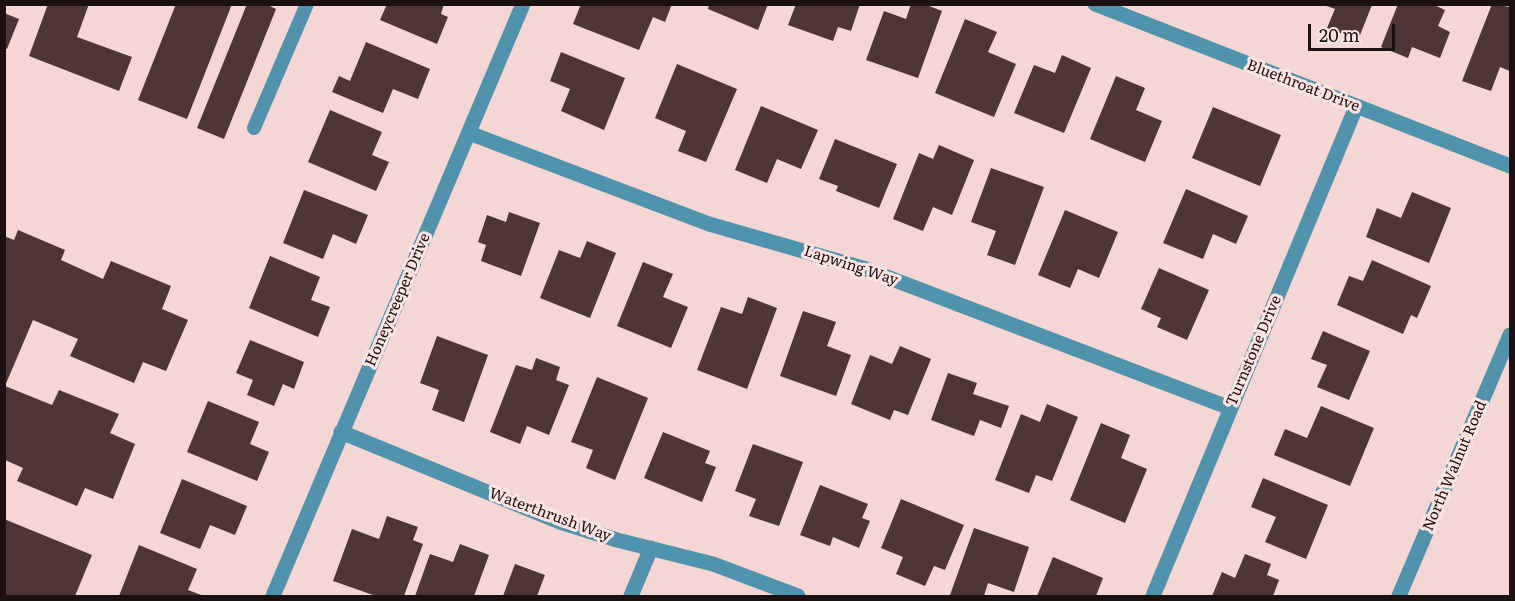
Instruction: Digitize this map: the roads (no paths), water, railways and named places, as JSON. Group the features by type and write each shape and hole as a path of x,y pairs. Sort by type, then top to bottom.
{"street":[{"name":"Honeycreeper Drive","path":"273,597 523,4"},
{"name":"Bluethroat Drive","path":"1095,4 1510,166"},
{"name":"Turnstone Drive","path":"1153,597 1356,106"},
{"name":"Lapwing Way","path":"469,133 709,224 866,269 1230,408"},
{"name":"North Walnut Road","path":"1399,597 1510,335"},
{"name":"Waterthrush Way","path":"341,432 560,522 713,564 798,597"},
{"path":"631,597 651,548"}],"lane":[{"path":"254,128 307,4"}]}
